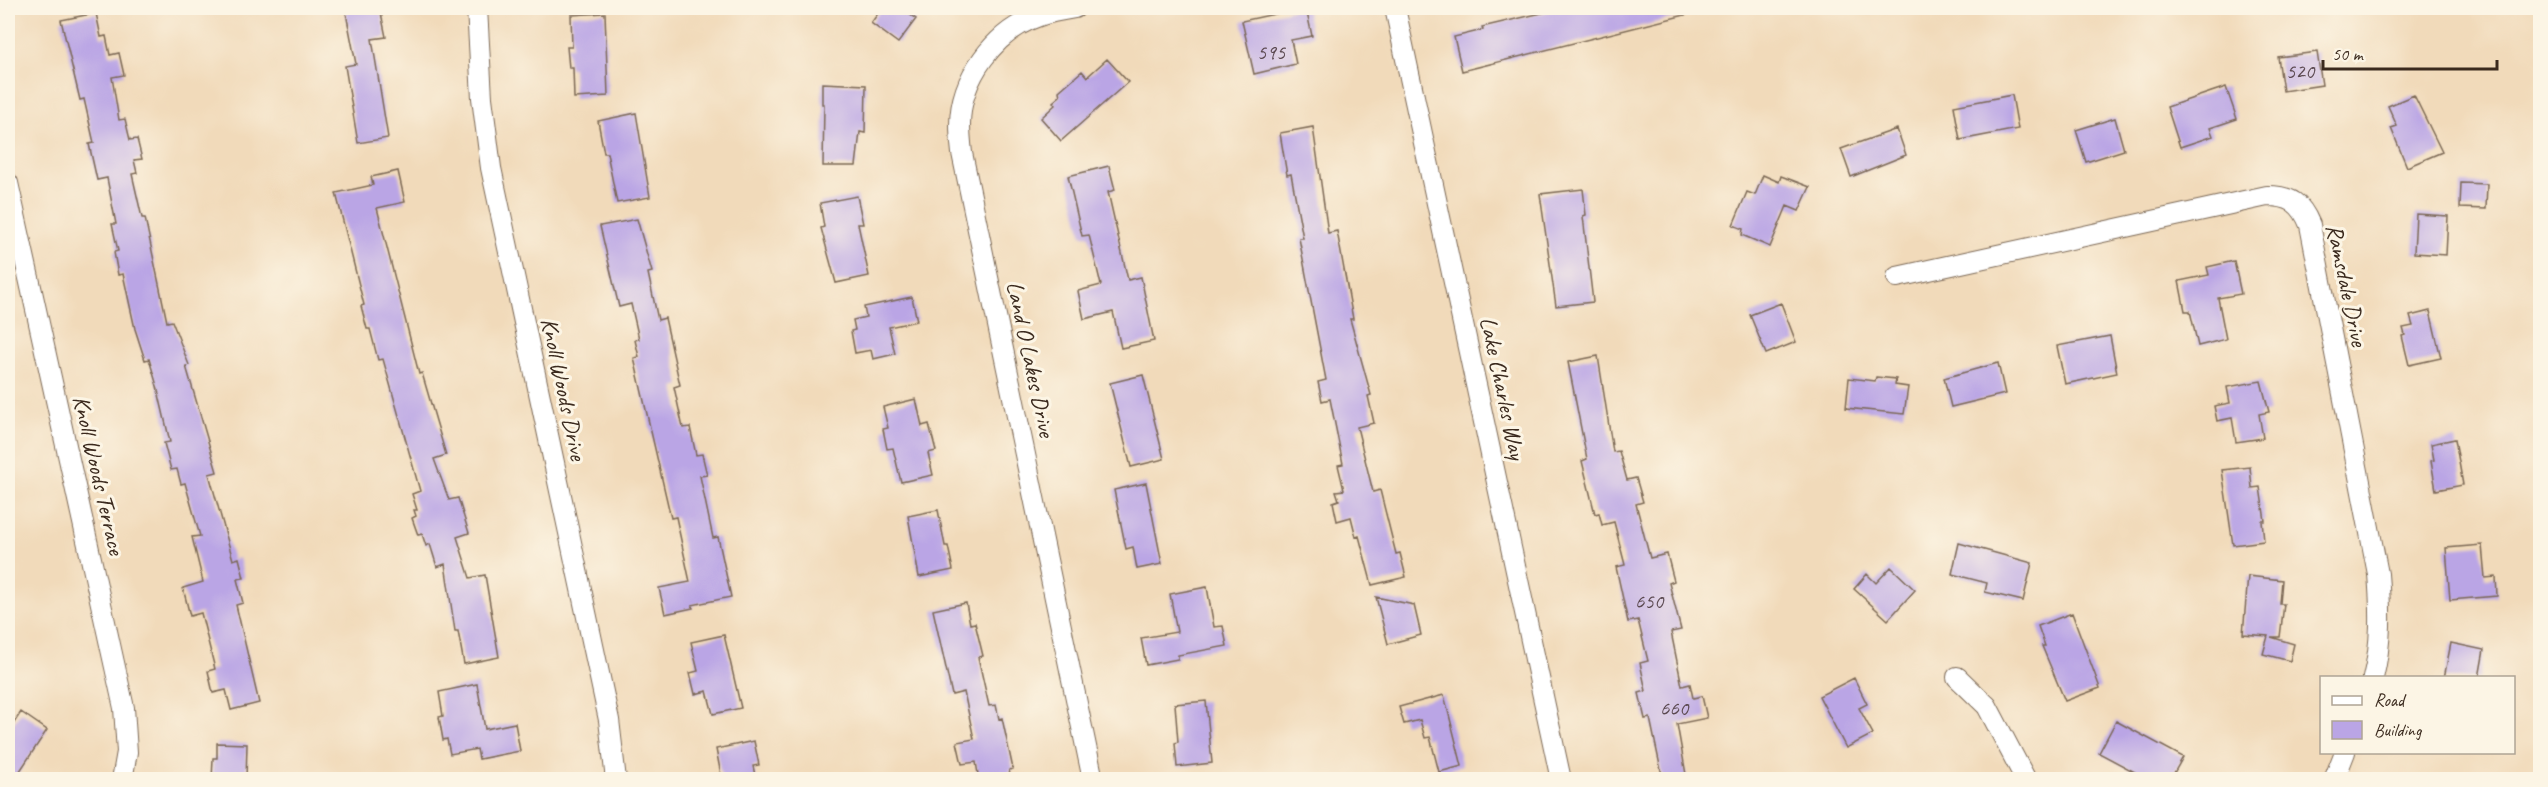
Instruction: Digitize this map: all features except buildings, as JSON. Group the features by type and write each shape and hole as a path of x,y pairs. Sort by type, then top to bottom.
{"street":[{"name":"Knoll Woods Drive","path":"477,8 482,98 491,168 609,720 616,780"},
{"name":"Land O Lakes Drive","path":"1075,8 1039,16 1016,27 993,46 978,66 965,93 960,124 962,153 1093,780"},
{"name":"Lake Charles Way","path":"1395,8 1561,780"},
{"name":"Knoll Woods Terrace","path":"8,183 124,708 126,752 122,780"},
{"name":"Ramsdale Drive","path":"1897,277 2267,196 2280,196 2292,201 2304,211 2310,225 2378,574 2382,621 2378,659 2374,676"},
{"path":"1957,677 1987,706 2026,780"},
{"path":"2334,780 2345,754"}]}
